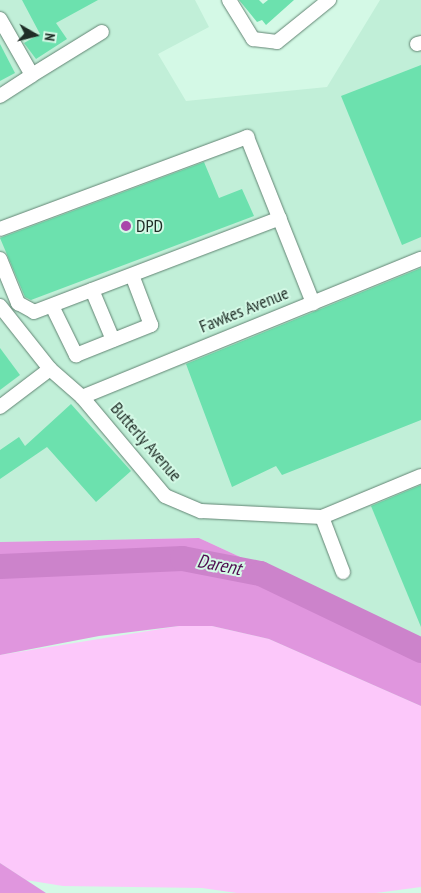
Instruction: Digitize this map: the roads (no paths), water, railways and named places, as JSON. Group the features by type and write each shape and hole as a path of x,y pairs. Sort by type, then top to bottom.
{"street":[{"path":"229,0 253,40 277,42 329,0"},
{"path":"0,19 32,75"},
{"path":"0,96 102,32"},
{"path":"0,228 247,137 313,303"},
{"path":"0,259 18,303 34,312 280,218"},
{"name":"Fawkes Avenue","path":"82,397 421,259"},
{"path":"52,306 76,355 151,325 132,275"},
{"path":"92,290 113,340"},
{"name":"Butterly Avenue","path":"0,306 50,369 82,397 165,496 201,511 322,516 421,476"},
{"path":"0,407 50,369"},
{"path":"322,516 343,572"}],"waterway":[{"name":"Darent","path":"0,566 182,558 260,573 421,650"}],"place":[{"name":"DPD","path":"126,226"}]}
